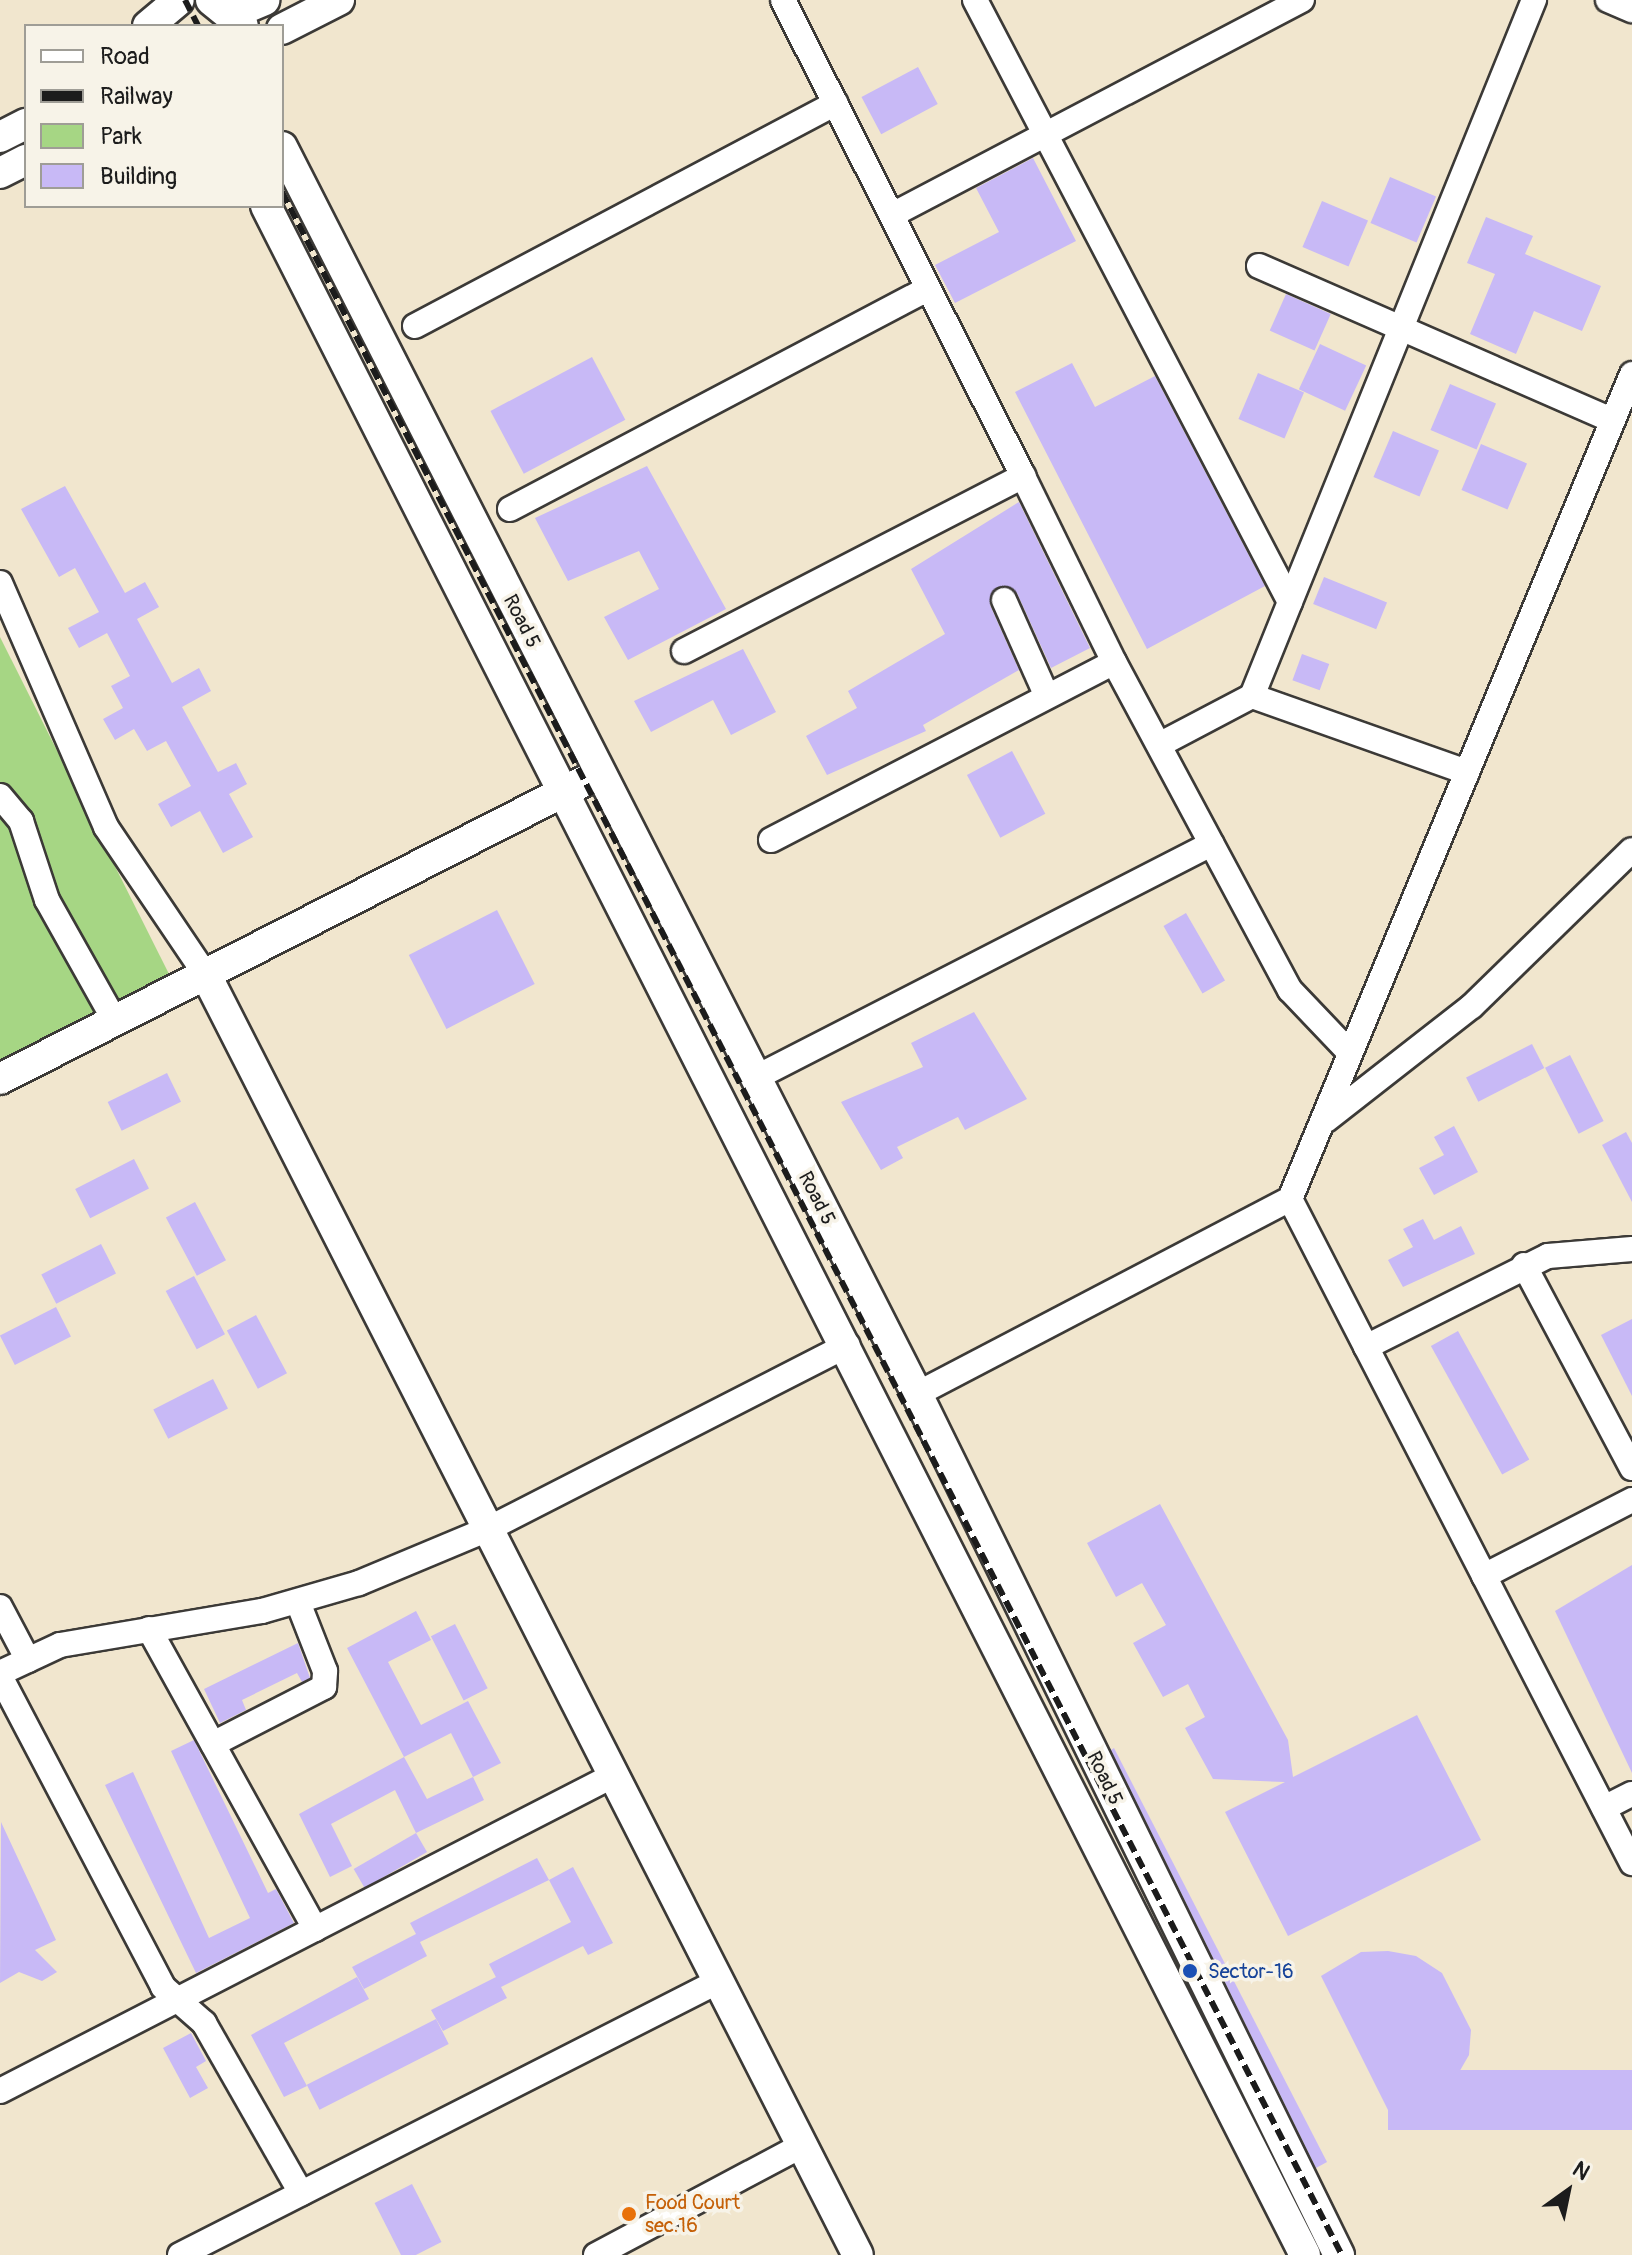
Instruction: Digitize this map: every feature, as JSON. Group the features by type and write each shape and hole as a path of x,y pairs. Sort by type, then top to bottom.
{"street":[{"path":"230,13 264,0"},
{"path":"284,28 339,0"},
{"path":"783,0 892,215 925,290 1023,476 1114,662 1211,844 1290,990 1350,1053"},
{"path":"975,0 1290,602"},
{"path":"892,215 1302,0"},
{"path":"1159,745 1252,696 1534,0"},
{"path":"1608,0 1632,10"},
{"path":"415,326 836,103"},
{"path":"0,137 24,125"},
{"name":"Road 5","path":"284,151 917,1394 1339,2255"},
{"path":"0,173 24,161"},
{"name":"Road 5","path":"267,208 567,789 1305,2255"},
{"path":"1259,266 1613,421"},
{"path":"510,509 925,290"},
{"path":"917,1394 1290,1199 1632,375"},
{"path":"684,651 1023,476"},
{"path":"0,583 106,827 206,975 858,2255"},
{"path":"1004,600 1045,692"},
{"path":"771,840 1045,692 1114,662"},
{"path":"1252,696 1467,772"},
{"path":"0,1079 567,789 600,775"},
{"path":"0,796 21,821 47,900 115,1021"},
{"path":"755,1078 1211,844"},
{"path":"1321,1124 1472,1006 1632,850"},
{"path":"1290,1199 1632,1863"},
{"path":"1366,1347 1524,1265 1567,1253 1632,1249"},
{"path":"1524,1265 1632,1468"},
{"path":"301,2193 204,2023 163,1987 0,1674 60,1645 298,1602 488,1529 848,1345"},
{"path":"1484,1576 1632,1500"},
{"path":"213,1744 324,1687 325,1671 298,1602"},
{"path":"0,1607 28,1660"},
{"path":"149,1629 315,1929"},
{"path":"0,2091 614,1775"},
{"path":"1604,1808 1632,1794"},
{"path":"181,2255 719,1981"},
{"path":"596,2255 803,2145"}],"green space":[{"path":"0,637 169,974 0,1060"}],"building":[{"path":"918,67 938,104 881,134 861,97"},
{"path":"1033,158 1076,241 955,303 935,265 999,232 976,188"},
{"path":"1390,177 1436,197 1416,243 1370,223"},
{"path":"1322,201 1368,221 1348,267 1302,247"},
{"path":"1486,217 1533,236 1525,254 1601,286 1582,331 1534,311 1516,354 1470,334 1495,274 1467,263"},
{"path":"1286,294 1331,314 1314,350 1270,331"},
{"path":"1320,344 1366,366 1345,411 1299,389"},
{"path":"592,357 625,420 524,474 490,411"},
{"path":"1072,363 1095,407 1155,376 1265,586 1147,649 1015,392"},
{"path":"1258,373 1304,393 1284,439 1238,419"},
{"path":"1450,384 1496,404 1476,450 1430,430"},
{"path":"1393,431 1439,451 1419,497 1373,477"},
{"path":"1481,444 1527,464 1507,510 1461,490"},
{"path":"647,466 726,609 628,660 604,617 659,589 639,551 568,581 535,518"},
{"path":"65,486 125,593 145,582 159,607 137,619 172,683 199,668 211,691 182,707 218,772 236,763 247,784 229,794 253,837 223,853 200,811 171,827 158,804 191,786 166,741 147,751 134,729 115,740 103,719 123,708 111,686 130,676 107,633 79,648 68,628 99,612 75,568 59,577 21,509"},
{"path":"1019,502 1090,648 1051,668 1017,593 997,587 990,605 1019,670 923,725 926,731 827,775 806,736 857,708 848,691 945,634 911,569"},
{"path":"1324,577 1387,602 1376,629 1313,604"},
{"path":"743,649 776,712 731,735 713,700 651,732 634,701"},
{"path":"1302,654 1329,664 1320,690 1292,680"},
{"path":"1012,751 1045,814 1000,838 967,775"},
{"path":"497,910 535,984 446,1029 409,955"},
{"path":"1186,913 1225,981 1202,994 1163,926"},
{"path":"974,1012 1027,1099 965,1130 958,1117 897,1147 903,1158 881,1170 841,1102 923,1067 911,1043"},
{"path":"1532,1044 1544,1068 1478,1102 1466,1078"},
{"path":"1570,1055 1604,1121 1579,1134 1545,1068"},
{"path":"167,1073 181,1102 122,1131 108,1102"},
{"path":"1454,1126 1478,1172 1434,1195 1419,1168 1444,1155 1434,1137"},
{"path":"1626,1132 1632,1143 1632,1202 1602,1145"},
{"path":"134,1159 149,1188 90,1218 75,1189"},
{"path":"195,1202 226,1260 197,1276 166,1217"},
{"path":"1423,1219 1434,1240 1461,1226 1475,1254 1403,1287 1388,1260 1413,1247 1403,1229"},
{"path":"101,1244 116,1273 56,1304 41,1274"},
{"path":"194,1276 225,1334 197,1349 166,1291"},
{"path":"56,1307 71,1336 15,1365 0,1336"},
{"path":"256,1315 287,1373 258,1389 227,1330"},
{"path":"1632,1319 1632,1396 1601,1335"},
{"path":"1458,1331 1529,1460 1502,1475 1431,1346"},
{"path":"213,1379 228,1408 168,1439 153,1409"},
{"path":"1160,1504 1288,1740 1293,1777 1417,1715 1481,1840 1288,1936 1225,1812 1285,1782 1213,1779 1185,1728 1205,1717 1188,1684 1163,1697 1133,1643 1166,1625 1142,1583 1116,1597 1087,1543"},
{"path":"1632,1565 1632,1773 1555,1611"},
{"path":"416,1611 431,1640 388,1662 421,1725 468,1701 501,1763 473,1777 451,1733 404,1757 347,1648"},
{"path":"455,1624 488,1688 464,1700 431,1636"},
{"path":"298,1643 310,1678 302,1682 297,1673 242,1700 246,1710 220,1723 204,1689"},
{"path":"194,1740 268,1893 276,1889 294,1923 196,1973 105,1785 133,1772 209,1938 250,1918 171,1751"},
{"path":"1114,1748 1327,2162 1316,2168 1111,1750"},
{"path":"404,1757 427,1799 473,1777 484,1800 416,1833 395,1790 331,1824 352,1866 330,1877 299,1814"},
{"path":"1,1822 56,1940 35,1950 57,1972 42,1981 19,1972 0,1983"},
{"path":"416,1833 427,1852 365,1888 354,1869"},
{"path":"537,1858 549,1880 420,1942 427,1956 364,1989 352,1967 416,1934 410,1923"},
{"path":"573,1867 613,1943 588,1955 583,1946 501,1987 507,1998 443,2031 431,2010 496,1977 489,1964 571,1922 549,1880"},
{"path":"1388,1951 1416,1956 1442,1973 1471,2030 1469,2055 1447,2093 1394,2122 1321,1976 1361,1952"},
{"path":"357,1977 369,1999 284,2043 307,2086 284,2097 251,2035"},
{"path":"436,2019 449,2044 320,2110 307,2085"},
{"path":"191,2033 206,2061 196,2067 208,2088 190,2098 163,2048"},
{"path":"1388,2070 1632,2070 1632,2130 1388,2130"},
{"path":"412,2184 442,2242 416,2255 401,2255 375,2203"}],"railway":[{"path":"185,0 197,24"},
{"path":"284,196 1342,2255"}],"place":[{"name":"Sector-16","path":"1190,1971"},
{"name":"Food Court sec.16","path":"629,2214"}]}
